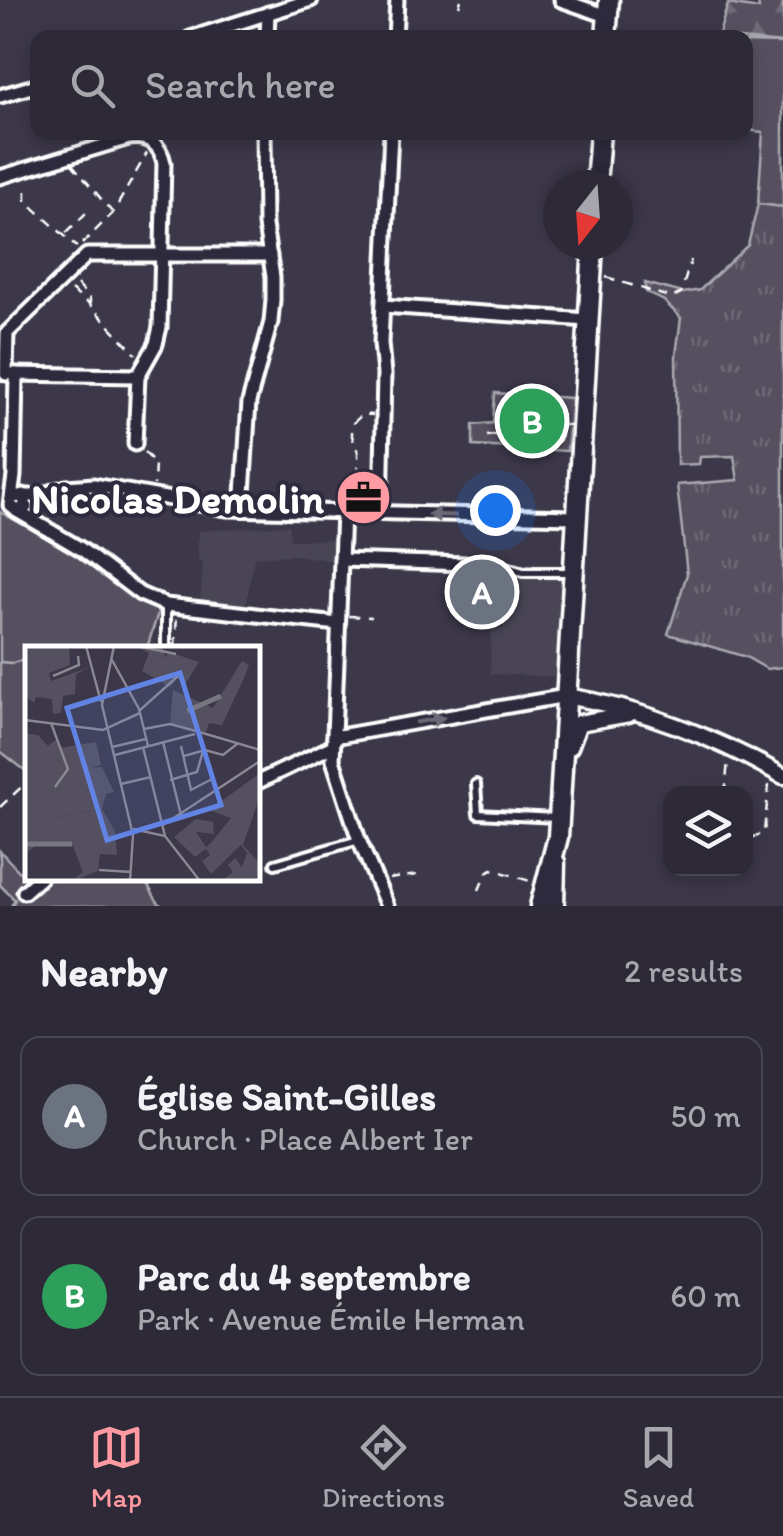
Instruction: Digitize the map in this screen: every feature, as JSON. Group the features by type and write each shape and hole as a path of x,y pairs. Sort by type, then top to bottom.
{"main road":[{"path":"597,170 599,140"},
{"path":"545,901 558,827 574,518 572,426 588,320 591,260"}],"street":[{"path":"215,30 310,0"},
{"path":"396,30 398,0"},
{"path":"561,0 608,8"},
{"path":"267,30 268,13"},
{"path":"0,96 30,87"},
{"path":"0,177 123,140"},
{"path":"135,444 138,376 156,344 160,327 164,163 154,142 149,140"},
{"path":"242,509 249,402 271,322 273,300 264,209 264,140"},
{"path":"381,513 383,306 391,140"},
{"path":"270,255 86,255 7,334 15,499 38,526 81,549 140,594 172,606 339,619"},
{"path":"383,306 588,320"},
{"path":"8,374 138,376"},
{"path":"15,499 94,485 242,509 574,518"},
{"path":"343,512 333,760 359,840 387,906"},
{"path":"341,560 466,564"},
{"path":"260,781 333,741 566,696 644,714 777,773"},
{"path":"562,761 579,722 644,714"},
{"path":"24,892 37,881"}],"lane":[{"path":"466,564 499,565 523,572 571,572"},
{"path":"166,646 172,606"},
{"path":"476,784 478,814 558,827"},
{"path":"275,864 359,840"}],"path":[{"path":"458,6 461,0"},
{"path":"26,191 26,201 58,233 62,230 80,246 113,213 154,142"},
{"path":"66,157 113,213"},
{"path":"64,234 87,212"},
{"path":"590,276 610,278 672,298 681,293 690,260"},
{"path":"76,284 90,299 90,305"},
{"path":"71,290 144,362"},
{"path":"552,404 562,410 572,426 553,445 531,434 539,406 552,404"},
{"path":"358,476 358,452 352,436 354,419 367,413 383,421"},
{"path":"488,436 512,432 520,420 541,422 547,418 552,423 572,426"},
{"path":"135,444 155,463 153,496"},
{"path":"172,606 175,646"},
{"path":"339,619 372,617"},
{"path":"726,786 729,749"},
{"path":"753,838 764,832 777,773"},
{"path":"0,807 25,783"},
{"path":"479,890 492,869 545,901"},
{"path":"375,879 417,875"}],"shaded area":[{"path":"289,525 290,540 334,540 333,561 294,555 254,557 246,607 200,603 203,561 198,561 198,531"},
{"path":"506,572 558,574 562,578 559,677 490,674 491,629 503,629"}],"green space":[{"path":"758,0 783,0 783,43 753,40 753,30 720,30 728,4 759,9"},
{"path":"753,42 783,43 783,207 758,204 763,132 753,131"},
{"path":"758,204 783,207 783,667 767,669 746,657 668,634 687,574 677,485 738,480 734,456 700,457 699,464 677,465 676,355 681,318 664,301 646,292 645,283 683,293 700,290 748,245"},
{"path":"495,393 572,398 567,451 473,446 473,425 493,423"},
{"path":"0,512 77,555 137,600 159,610 148,646 25,646 25,770 0,751"},
{"path":"0,851 32,885 37,881 143,881 162,906 11,906 15,900 0,885"}],"waterway":[{"path":"0,662 25,660"}],"place":[{"name":"Parc du 4 septembre","path":"532,421"},
{"name":"Nicolas Demolin","path":"363,498"},
{"name":"Église Saint-Gilles","path":"482,592"}]}
